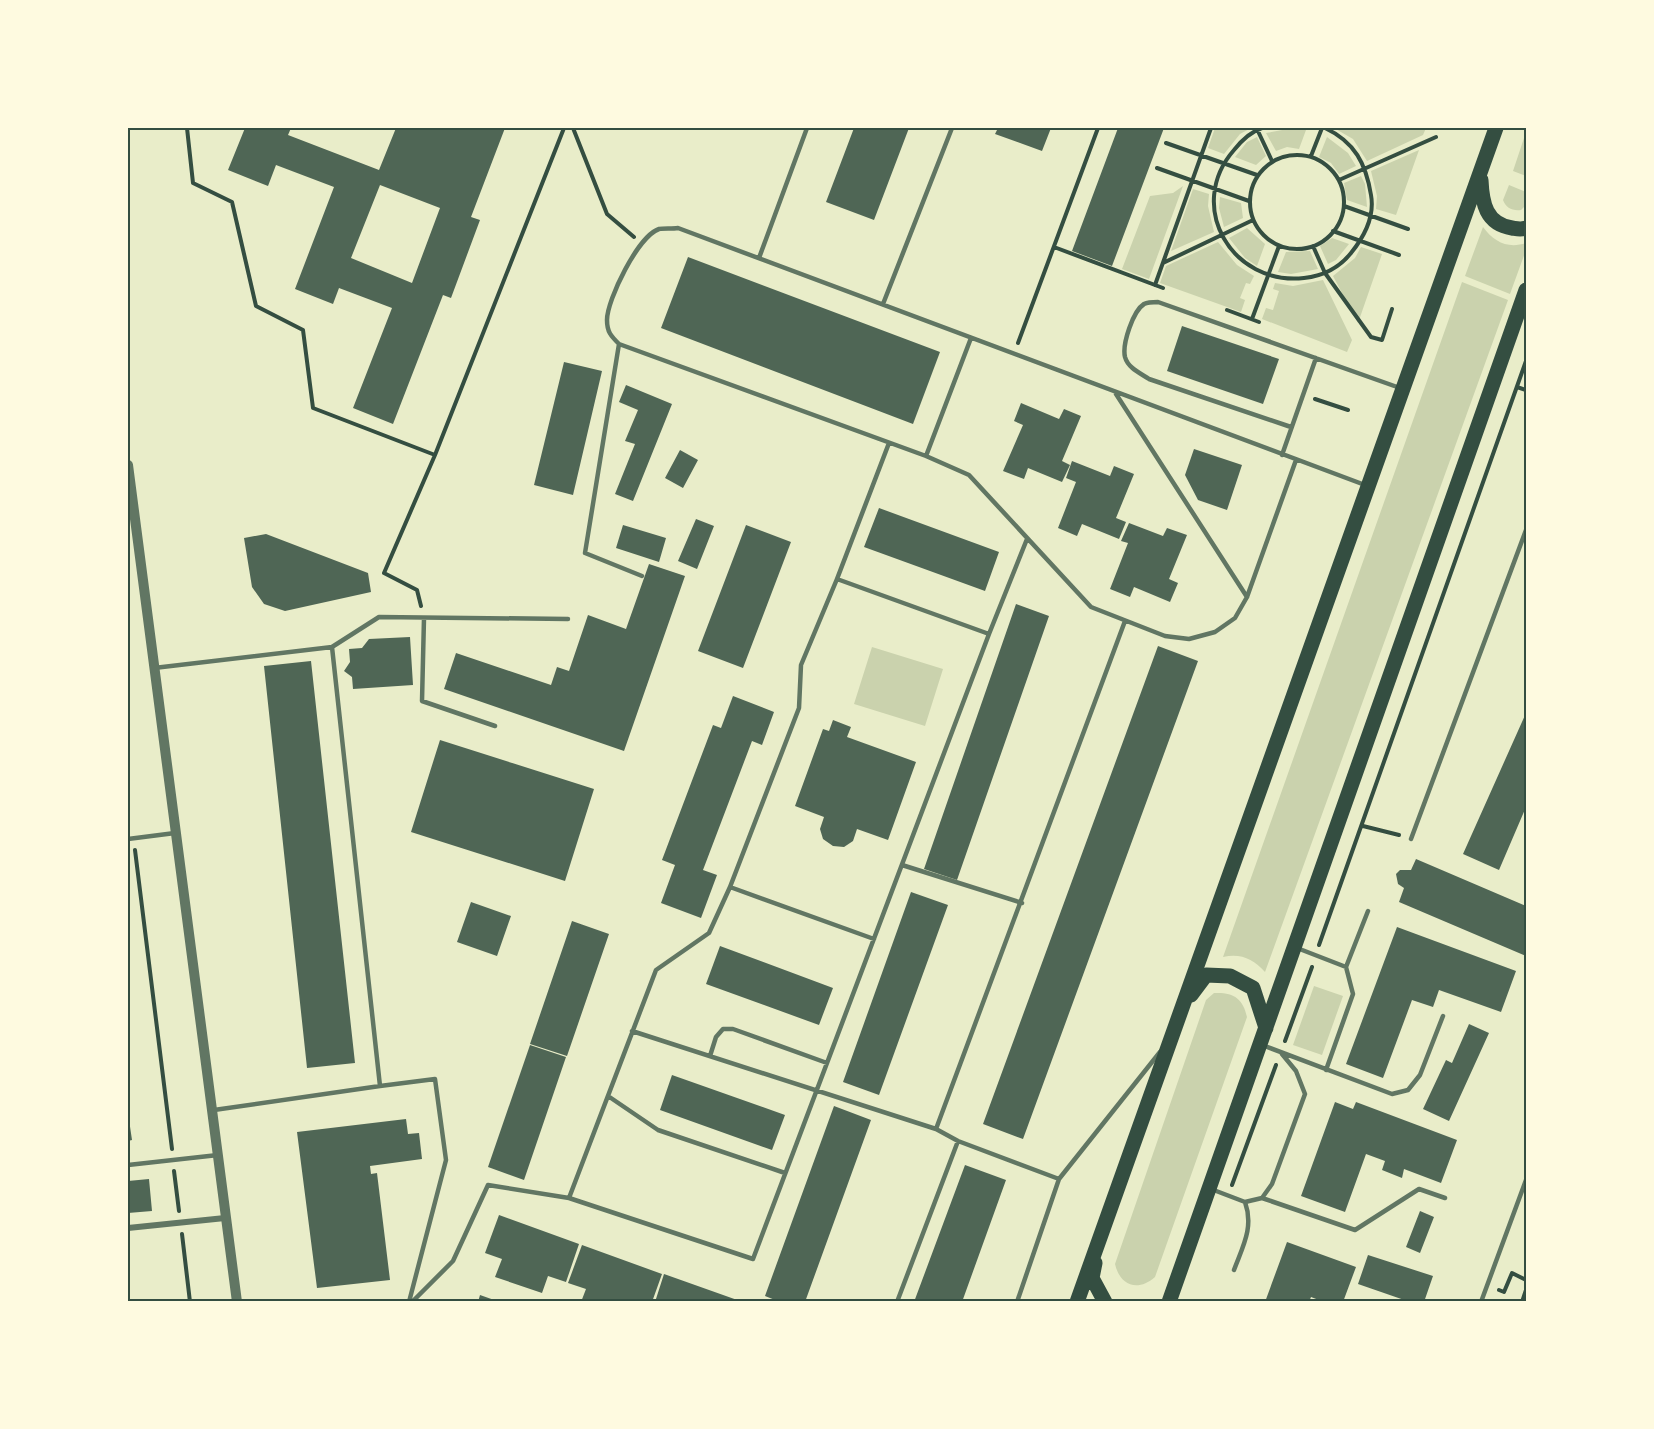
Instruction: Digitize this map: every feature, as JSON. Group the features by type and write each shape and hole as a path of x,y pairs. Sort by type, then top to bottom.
{"main road":[{"path":"1077,1302 1496,128"},
{"path":"1481,171 1482,201 1488,216 1504,227 1527,228"},
{"path":"1169,1298 1527,290"},
{"path":"1182,1005 1206,975 1230,976 1253,988 1266,1028"},
{"path":"1098,1242 1092,1278 1105,1302"}],"street":[{"path":"128,465 214,1110 225,1218 237,1302"},
{"path":"128,1228 225,1218"}],"lane":[{"path":"759,258 807,128"},
{"path":"883,304 952,128"},
{"path":"1296,460 1247,597 1235,618 1215,632 1189,639 1165,636 1091,607 969,475 926,456 619,344 608,333 607,318 630,258 641,242 658,229 678,228 1116,394 1368,486"},
{"path":"1291,427 1149,379 1133,369 1125,358 1124,345 1137,310 1146,302 1158,302 1403,388"},
{"path":"926,456 971,338"},
{"path":"619,344 585,553 642,576"},
{"path":"1282,455 1316,358"},
{"path":"1116,394 1247,597"},
{"path":"569,1198 656,970 709,933 730,887 799,708 801,665 889,443"},
{"path":"1411,838 1527,530"},
{"path":"411,1302 453,1261 488,1185 569,1198 753,1259 1027,539"},
{"path":"837,579 989,634"},
{"path":"154,668 332,647 378,617 568,618"},
{"path":"424,618 422,700 495,726"},
{"path":"936,1129 1125,621"},
{"path":"332,647 380,1086"},
{"path":"128,839 176,833"},
{"path":"902,865 1022,903"},
{"path":"730,887 874,939"},
{"path":"1326,1070 1353,994 1346,967 1368,911"},
{"path":"1295,947 1346,967"},
{"path":"1260,1045 1392,1094 1408,1090 1420,1076 1443,1016"},
{"path":"710,1056 716,1037 723,1029 733,1029 827,1063"},
{"path":"632,1031 936,1129 958,1141 1059,1179"},
{"path":"1017,1302 1059,1179 1169,1040"},
{"path":"1262,1198 1272,1184 1305,1094 1296,1071 1281,1052"},
{"path":"214,1110 435,1078 446,1160 411,1302"},
{"path":"608,1096 658,1131 785,1173"},
{"path":"897,1302 958,1141"},
{"path":"128,1165 218,1155"},
{"path":"1481,1302 1527,1180"},
{"path":"1209,1188 1245,1202 1262,1198 1355,1230 1419,1189 1445,1198"},
{"path":"1234,1270 1250,1227 1245,1202"}],"path":[{"path":"187,128 193,183 232,202 256,306 303,330 313,408 435,455"},
{"path":"424,618 417,590 384,573 435,455 564,128"},
{"path":"573,128 607,214 641,242"},
{"path":"1014,354 1098,128"},
{"path":"1155,285 1211,128"},
{"path":"1272,161 1258,128 1245,137 1223,163 1215,188 1217,223 1221,235 1232,251 1257,271 1287,280 1325,273 1344,261 1361,241 1371,215 1372,202 1366,168 1351,146 1323,128 1311,156"},
{"path":"1339,180 1436,137"},
{"path":"1166,143 1257,175"},
{"path":"1283,156 1311,156 1331,169 1339,180 1344,192 1344,206 1334,231 1313,246 1290,250 1279,246 1264,236 1253,220 1249,201 1251,188 1257,175 1272,161 1283,156"},
{"path":"1157,168 1249,201"},
{"path":"1344,206 1408,229"},
{"path":"1162,263 1253,220"},
{"path":"1334,231 1399,255"},
{"path":"1252,319 1279,246"},
{"path":"1313,246 1325,273 1371,337 1382,340 1392,309"},
{"path":"1228,1196 1363,826 1527,361"},
{"path":"1517,387 1527,390"},
{"path":"1302,394 1348,410"},
{"path":"1363,826 1411,838"},
{"path":"134,838 190,1302"},
{"path":"1503,1292 1512,1273 1527,1280"},
{"path":"1522,1302 1527,1290"}],"green space":[{"path":"1215,128 1251,128 1240,134 1224,154 1208,148"},
{"path":"1293,128 1306,130 1299,149 1287,147 1276,151 1266,133"},
{"path":"1334,128 1426,128 1423,135 1367,161 1353,139"},
{"path":"1526,132 1526,176 1513,171"},
{"path":"1257,137 1266,156 1256,165 1235,157 1247,142"},
{"path":"1327,137 1348,153 1356,166 1339,174 1331,163 1319,157"},
{"path":"1419,150 1396,215 1376,209 1377,196 1371,171"},
{"path":"1361,176 1365,184 1367,207 1347,200 1344,183"},
{"path":"1509,185 1526,192 1526,205 1521,210 1510,208 1504,203"},
{"path":"1183,186 1149,279 1122,269 1150,196 1173,193"},
{"path":"1193,189 1209,194 1208,206 1214,232 1171,251"},
{"path":"1220,197 1241,203 1243,218 1224,227 1219,208"},
{"path":"1483,227 1492,237 1507,245 1526,243 1526,250 1510,294 1465,276"},
{"path":"1247,228 1265,244 1257,266 1245,258 1229,238"},
{"path":"1332,238 1349,244 1336,260 1328,264 1320,246"},
{"path":"1218,242 1237,265 1254,276 1250,284 1246,283 1240,298 1245,300 1241,312 1160,283 1166,266"},
{"path":"1361,247 1382,254 1358,323 1333,276 1355,258"},
{"path":"1310,251 1318,269 1291,274 1278,272 1286,252"},
{"path":"1323,280 1352,340 1347,352 1262,319 1266,308 1273,310 1279,291 1273,289 1275,283 1293,286"},
{"path":"1462,282 1508,300 1265,972 1246,958 1223,957"},
{"path":"872,647 943,669 925,726 854,704"},
{"path":"1314,986 1343,996 1322,1055 1293,1045"},
{"path":"1214,993 1232,995 1243,1005 1247,1017 1155,1277 1142,1284 1130,1284 1121,1277 1115,1264 1206,1000"}],"building":[{"path":"245,128 291,128 288,135 379,170 396,128 505,128 471,217 480,220 451,298 443,295 393,424 353,408 392,308 339,288 333,304 295,289 334,187 276,165 268,186 228,170","holes":["380,185 440,208 412,283 351,258"]},
{"path":"854,128 909,128 874,220 826,202"},
{"path":"998,128 1051,128 1042,151 995,134"},
{"path":"1118,128 1164,128 1112,266 1072,251"},
{"path":"688,257 940,352 913,424 661,328"},
{"path":"1182,326 1279,359 1263,404 1167,371"},
{"path":"564,362 602,371 573,495 534,485"},
{"path":"626,385 672,404 633,501 615,494 635,444 625,441 638,410 619,402"},
{"path":"1021,403 1059,419 1064,409 1081,416 1062,461 1070,465 1062,482 1028,468 1024,479 1003,471 1023,425 1014,421"},
{"path":"1194,449 1242,465 1227,510 1198,500 1185,475"},
{"path":"680,450 698,460 683,488 665,478"},
{"path":"1072,461 1110,476 1114,466 1134,474 1116,518 1126,522 1119,539 1082,524 1077,536 1058,528 1076,482 1066,478"},
{"path":"879,508 999,552 985,591 864,547"},
{"path":"696,519 714,526 697,569 678,561"},
{"path":"1129,523 1163,536 1167,528 1187,535 1169,579 1178,583 1170,602 1134,587 1130,597 1110,589 1128,543 1121,541"},
{"path":"623,525 666,538 659,562 616,548"},
{"path":"746,525 791,542 743,668 698,651"},
{"path":"266,534 368,573 371,592 285,611 264,604 252,587 244,538"},
{"path":"649,564 685,576 624,751 444,689 456,653 551,685 557,667 569,671 588,615 626,629"},
{"path":"1016,604 1049,616 957,880 924,869"},
{"path":"410,637 413,685 353,689 352,677 344,671 350,662 349,649 362,648 369,639"},
{"path":"1158,646 1198,661 1023,1139 983,1124"},
{"path":"311,661 355,1063 307,1068 264,666"},
{"path":"733,696 774,712 762,745 752,741 703,870 717,875 701,918 661,903 675,865 662,860 713,725 721,728"},
{"path":"1526,713 1526,807 1499,870 1463,854"},
{"path":"833,720 851,727 847,737 916,762 888,840 857,829 853,841 844,847 833,846 823,839 820,829 824,817 795,806 823,729 829,731"},
{"path":"440,740 594,789 565,881 411,832"},
{"path":"1416,859 1526,906 1526,956 1399,902 1404,888 1398,884 1396,874 1400,870 1411,870"},
{"path":"911,892 948,905 879,1095 843,1082"},
{"path":"471,902 511,916 497,956 457,942"},
{"path":"572,921 609,934 567,1056 530,1044"},
{"path":"1397,927 1516,971 1501,1012 1439,990 1433,1007 1412,1000 1383,1078 1346,1064"},
{"path":"720,946 833,988 819,1025 706,984"},
{"path":"1469,1024 1489,1033 1449,1121 1423,1109 1446,1060 1452,1063"},
{"path":"530,1045 566,1057 524,1180 488,1167"},
{"path":"672,1075 785,1115 772,1150 660,1110"},
{"path":"1335,1102 1353,1109 1356,1102 1457,1140 1441,1183 1404,1169 1402,1178 1382,1170 1385,1161 1366,1154 1345,1212 1301,1196"},
{"path":"834,1106 871,1120 805,1302 780,1302 765,1296"},
{"path":"128,1113 132,1140 128,1141"},
{"path":"406,1119 408,1134 419,1133 422,1159 370,1166 371,1174 377,1173 390,1280 317,1288 297,1132"},
{"path":"965,1165 1006,1180 962,1302 914,1302"},
{"path":"149,1179 152,1211 128,1213 128,1181"},
{"path":"1420,1211 1434,1217 1420,1253 1406,1247"},
{"path":"499,1215 579,1244 566,1282 548,1276 542,1293 495,1277 502,1259 485,1253"},
{"path":"1287,1242 1356,1267 1343,1302 1324,1302 1311,1297 1309,1302 1265,1302"},
{"path":"582,1245 662,1274 652,1302 581,1302 586,1289 568,1283"},
{"path":"1368,1255 1433,1276 1424,1302 1410,1302 1358,1284"},
{"path":"664,1274 740,1301 740,1302 655,1302"},
{"path":"480,1295 497,1301 497,1302 478,1302"}]}
